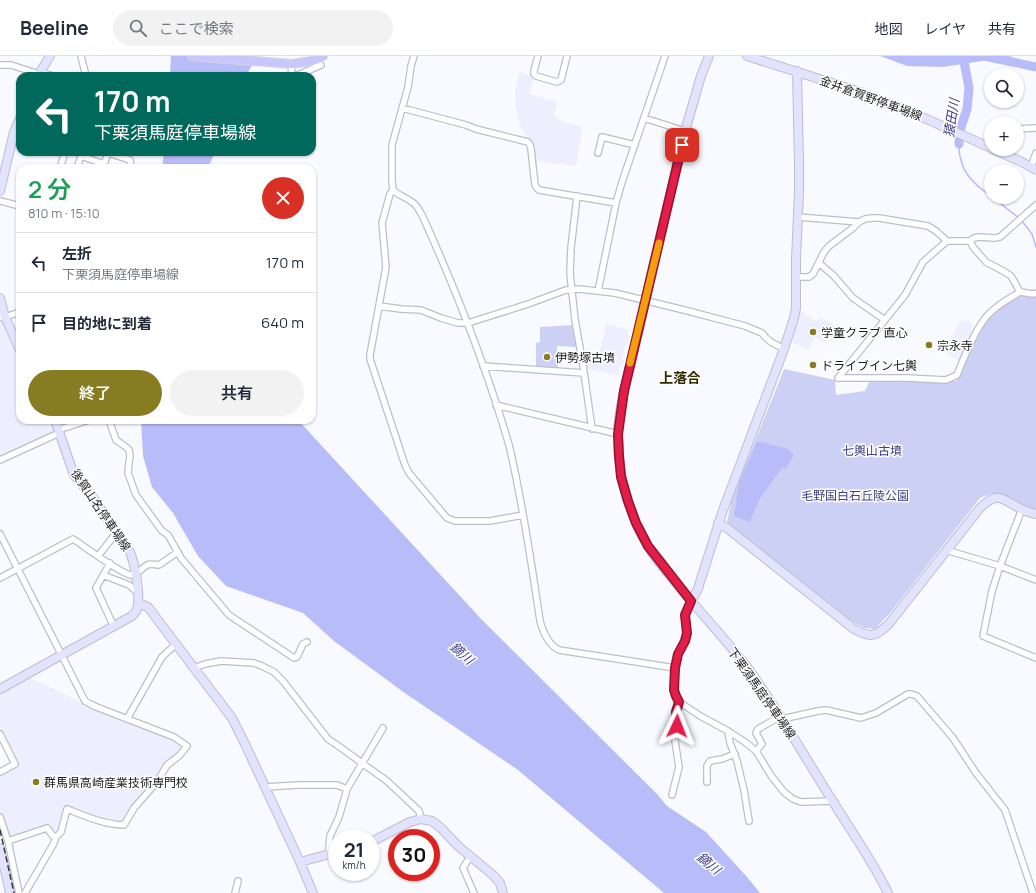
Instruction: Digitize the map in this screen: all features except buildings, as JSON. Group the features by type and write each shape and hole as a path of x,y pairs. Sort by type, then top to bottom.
{"main road":[{"path":"40,72 50,56"},
{"path":"192,56 291,64 323,56"},
{"name":"下栗須馬庭停車場線","path":"708,56 685,131 624,391 618,434 621,477 636,523 648,546 691,601 743,663 782,718 881,878 888,893"},
{"name":"金井倉賀野停車場線","path":"747,56 854,90 911,112 983,145"},
{"path":"691,601 698,589 718,523 784,349 796,308 799,164 797,71"},
{"path":"0,191 16,127"},
{"name":"金井倉賀野停車場線","path":"1007,156 1034,169"},
{"path":"0,298 3,317 16,342"},
{"name":"後賀山名停車場線","path":"56,424 74,475 91,495 130,552 134,561 136,573 138,603"},
{"path":"718,523 727,528 854,629 863,634 871,635 880,632 888,625 946,550 980,508 989,500 995,498 1005,499 1022,509 1036,514"},
{"path":"0,689 135,614 138,603 148,607 232,718 300,862 313,893"},
{"path":"380,837 410,822 420,819 432,821 470,857 493,875 500,883 503,893"},
{"path":"0,848 10,893"},
{"path":"300,862 328,854"}],"street":[{"path":"81,56 85,72"},
{"path":"414,56 408,87 392,146 393,190 390,194 382,223 386,267 370,351 370,359 409,473 447,518 455,522 490,521 523,515"},
{"path":"538,56 534,74 556,82 561,80 567,56"},
{"path":"598,291 616,203 665,56"},
{"path":"291,64 291,72"},
{"path":"0,65 11,65 33,72"},
{"path":"306,72 321,66"},
{"path":"402,108 528,142 531,149 535,184 537,188 541,190 616,203"},
{"path":"644,118 685,131"},
{"path":"1024,129 1036,128"},
{"path":"598,153 602,137 635,145"},
{"path":"1034,169 1036,153"},
{"path":"81,156 99,164"},
{"path":"120,156 129,159 130,164"},
{"path":"393,190 417,206 422,215 468,323 483,366 509,446 530,550 540,621 543,632 554,647 559,650 675,668"},
{"path":"577,196 570,271 575,320 592,428"},
{"path":"0,201 16,205"},
{"path":"1036,205 1000,237 979,237 970,241 947,241 923,262 905,294 838,378 907,378 946,380 957,375 975,335 984,320 996,308 1020,292 1036,293"},
{"path":"798,217 859,222"},
{"path":"796,277 809,277 814,274 824,252 829,246 859,222 865,219 879,218 928,226 947,241"},
{"path":"970,241 973,247 986,262 1011,276 1020,292"},
{"path":"819,263 834,276 853,298 885,320"},
{"path":"379,306 421,310 452,322 468,323 517,308 561,292 572,289 586,289 615,293 646,300 745,326 762,333 771,342 784,349"},
{"path":"3,317 16,313"},
{"path":"483,366 584,373"},
{"path":"496,405 618,434"},
{"path":"0,460 58,432 79,424"},
{"path":"110,424 116,440 128,450 130,456 128,472 136,495 162,531 168,535 178,552 229,615 294,658 303,644 307,642"},
{"path":"1022,509 992,591 983,636 1036,658"},
{"path":"98,556 117,532"},
{"path":"0,534 85,701 126,719 174,737 187,746 179,756 167,765 157,782 134,808 124,825 116,825 67,809 61,832 56,837 25,893"},
{"path":"0,578 73,539 121,571 131,575 151,564 159,565 178,552"},
{"path":"946,550 1000,566 1036,580"},
{"path":"110,563 96,588 114,627"},
{"path":"103,575 129,585 137,592"},
{"path":"691,601 685,615 687,633 685,641 678,654 675,668 674,690 679,702 728,731 756,751 772,777 784,792 793,799 801,802 832,801"},
{"path":"126,719 162,657 176,644"},
{"path":"194,668 221,661 254,663 274,672 283,681 328,739 387,781 402,794 419,811 420,819"},
{"path":"756,751 762,744 756,733 758,729 782,718 826,710 861,718 876,713 908,694 917,696 953,738 976,773 1005,810 1033,893"},
{"path":"672,795 680,767 674,741 677,726 676,712 679,702"},
{"path":"333,829 339,817 347,789 383,728"},
{"path":"728,731 730,743 735,754 744,790 748,821"},
{"path":"0,734 15,764 0,772"},
{"path":"707,782 707,766 710,761 722,759 735,754"},
{"path":"265,787 337,785 347,789"},
{"path":"0,817 8,841 18,893"},
{"path":"8,841 47,828 53,836 56,837"},
{"path":"470,857 463,868 474,893"},
{"path":"235,893 238,881"}],"shaded area":[{"path":"520,72 534,77 529,94 557,102 554,114 558,119 583,127 576,166 535,161 534,147 526,137 518,120 516,109 515,92"},
{"name":"学童クラブ 直心","path":"799,310 816,321 821,318 835,325 825,343 815,337 808,350 791,342 799,318"},
{"path":"0,319 5,322 16,348 16,424 53,424 55,429 54,432 0,457"},
{"path":"961,320 969,320 973,325 971,332 974,334 961,362 943,351"},
{"path":"606,324 629,330 628,335 630,336 628,343 626,343 622,359 624,360 623,367 620,366 619,376 585,368 584,362 597,364"},
{"path":"29,677 86,705 172,738 182,746 182,749 177,756 164,764 159,775 123,822 121,823 88,815 65,806 58,830 56,831 48,827 9,837 0,810 0,774 17,765 0,730 0,694"}],"green space":[{"name":"毛野国白石丘陵公園","path":"1020,294 1025,296 1036,295 1036,511 1003,496 990,494 980,498 891,612 875,629 864,628 848,619 727,522 733,493 784,369 835,380 836,395 865,391 870,380 956,381 964,359 984,320 997,309"},
{"path":"573,325 577,347 557,346 558,370 536,368 536,343 540,342 540,327"}],"water":[{"path":"171,56 257,56 248,72 170,72"},
{"path":"880,56 1014,56 943,67 907,66"},
{"path":"164,156 213,156 210,164 162,164"},
{"name":"鏑川","path":"141,424 302,424 482,620 657,794 667,806 706,832 760,893 664,893 518,770 402,691 334,641 303,613 226,586 198,556 173,513 152,487 143,456"},
{"path":"757,441 788,449 794,455 786,468 782,468 759,500 750,522 734,516 739,483"}],"waterway":[{"name":"猿田川","path":"959,144 960,130 967,109 969,88 963,56"},
{"path":"984,56 1036,67"},
{"name":"猿田川","path":"959,144 960,156 965,171 984,191"},
{"name":"猿田川","path":"1001,204 1019,218"},
{"name":"猿田川","path":"1022,221 1032,234 1036,247"}],"railway":[{"path":"0,830 14,893"}],"slow traffic":[{"path":"630,363 659,243"}],"place":[{"name":"学童クラブ 直心","path":"813,332"},
{"name":"宗永寺","path":"929,345"},
{"name":"伊勢塚古墳","path":"547,357"},
{"name":"ドライブイン七輿","path":"813,365"},
{"name":"群馬県高崎産業技術専門校","path":"36,782"}],"district":[{"name":"上落合","path":"680,377"}],"route":[{"path":"677,726 676,712 679,702 674,690 675,668 678,654 685,641 687,633 685,615 691,601 648,546 636,523 621,477 618,434 624,391 682,145"}],"park label":[{"name":"七輿山古墳","path":"872,450"}]}
